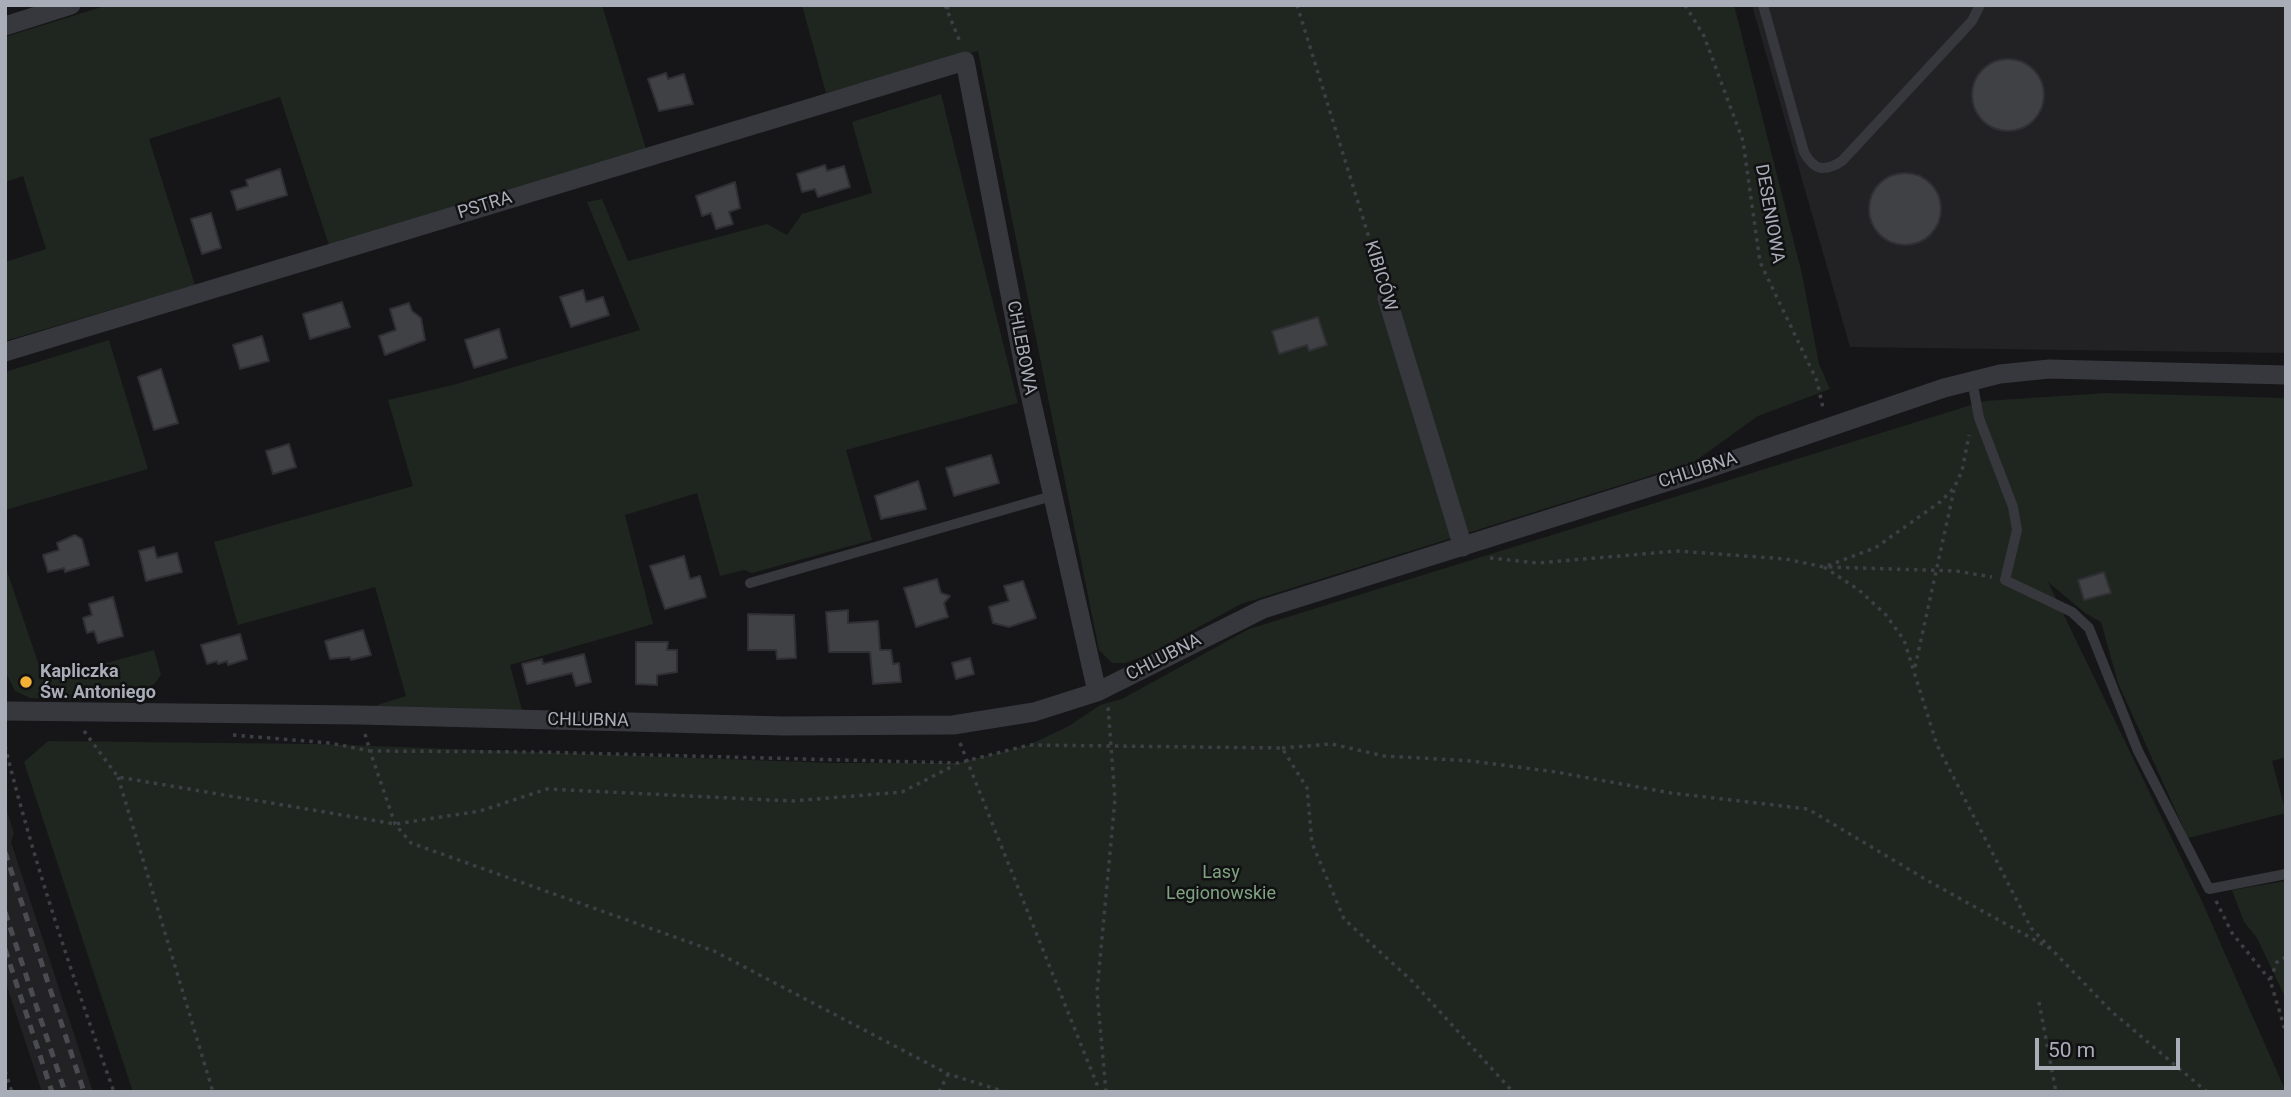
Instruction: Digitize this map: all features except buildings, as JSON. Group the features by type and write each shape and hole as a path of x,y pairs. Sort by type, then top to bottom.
{"street":[{"path":"5,26 71,5"},
{"name":"PSTRA","path":"5,352 965,61"},
{"name":"CHLEBOWA","path":"965,61 1052,496 1101,690"},
{"name":"KIBICÓW","path":"1387,298 1463,547"},
{"name":"CHLUBNA","path":"5,711 784,726 953,725 1034,712 1101,690 1263,609 1463,547 1972,380 2049,369 2286,375"}],"lane":[{"path":"1763,5 1804,152 1810,163 1818,168 1830,169 1842,161 1972,21 1980,5"},
{"path":"1972,380 1976,402 2015,518 2013,554 2005,580 2071,612 2089,628 2138,751 2208,889 2286,874"},
{"path":"750,583 1052,496"}],"path":[{"path":"955,5 946,7 965,61"},
{"name":"KIBICÓW","path":"1297,5 1387,298"},
{"name":"DESENIOWA","path":"1685,5 1704,36 1743,141 1760,262 1817,381 1828,428"},
{"path":"1915,667 1954,488 1962,471 1976,402"},
{"path":"1824,567 1875,548 1908,527 1954,488"},
{"path":"1488,558 1538,563 1677,551 1786,559 1824,567 1968,572 2005,580"},
{"path":"1824,567 1859,590 1886,615 1904,639 1915,667 1923,708 1937,746 2031,928 2111,1011 2207,1092"},
{"path":"1101,690 1112,746 1115,799 1097,992 1106,1092"},
{"path":"71,712 118,776 213,1092"},
{"path":"953,725 1100,1092"},
{"path":"223,734 330,743 370,751 538,752 958,763 1029,745 1282,748 1332,744 1384,756 1532,769 1671,793 1808,809 2051,950"},
{"path":"5,746 19,804 114,1092"},
{"path":"1282,748 1307,788 1312,843 1344,919 1412,981 1513,1092"},
{"path":"370,751 395,824 411,843 714,951 948,1074 1006,1092"},
{"path":"118,776 395,824 480,811 547,789 792,801 902,792 958,763"},
{"path":"2208,889 2232,933 2270,980 2286,1033"},
{"path":"2270,980 2277,962 2286,957"},
{"path":"2039,1002 2056,1092"},
{"path":"5,1071 12,1092"},
{"path":"940,1092 948,1074"}],"shaded area":[{"path":"1752,5 2286,5 2286,353 1850,347"},
{"path":"5,805 14,833 11,842 93,1092 42,1092 5,980"}],"green space":[{"path":"108,5 602,5 646,149 329,245 280,97 149,139 195,285 5,341 5,262 46,249 23,176 5,182 5,37"},
{"path":"802,5 1734,5 1802,274 1819,364 1830,389 1758,416 1694,462 1241,604 1147,655 1125,663 1112,663 1099,650 978,51 826,93"},
{"path":"941,94 1018,403 846,450 872,540 752,573 744,570 720,576 697,493 625,515 653,624 510,665 522,710 371,707 406,696 375,587 238,625 214,542 413,486 388,400 453,385 640,330 587,202 602,199 628,261 767,224 787,235 802,214 872,193 852,122"},
{"path":"109,340 148,469 5,510 5,372"},
{"name":"Lasy Legionowskie","path":"2107,393 2286,398 2286,757 2272,761 2286,813 2188,838 2118,683 2101,622 2085,613 2048,582 2200,897 2286,1092 133,1092 24,762 48,741 317,744 832,763 958,763 1029,745 1069,726 1100,705 1122,699 1249,629 1984,401"},
{"path":"5,565 44,680 154,650 161,675 132,701 30,698 15,691 5,671"},
{"path":"2286,881 2286,999 2257,938 2244,922 2232,890"}],"railway":[{"path":"5,852 84,1092"},
{"path":"5,912 65,1092"},
{"path":"5,949 52,1092"}],"place":[{"name":"Kapliczka Św. Antoniego","path":"26,682"}]}
